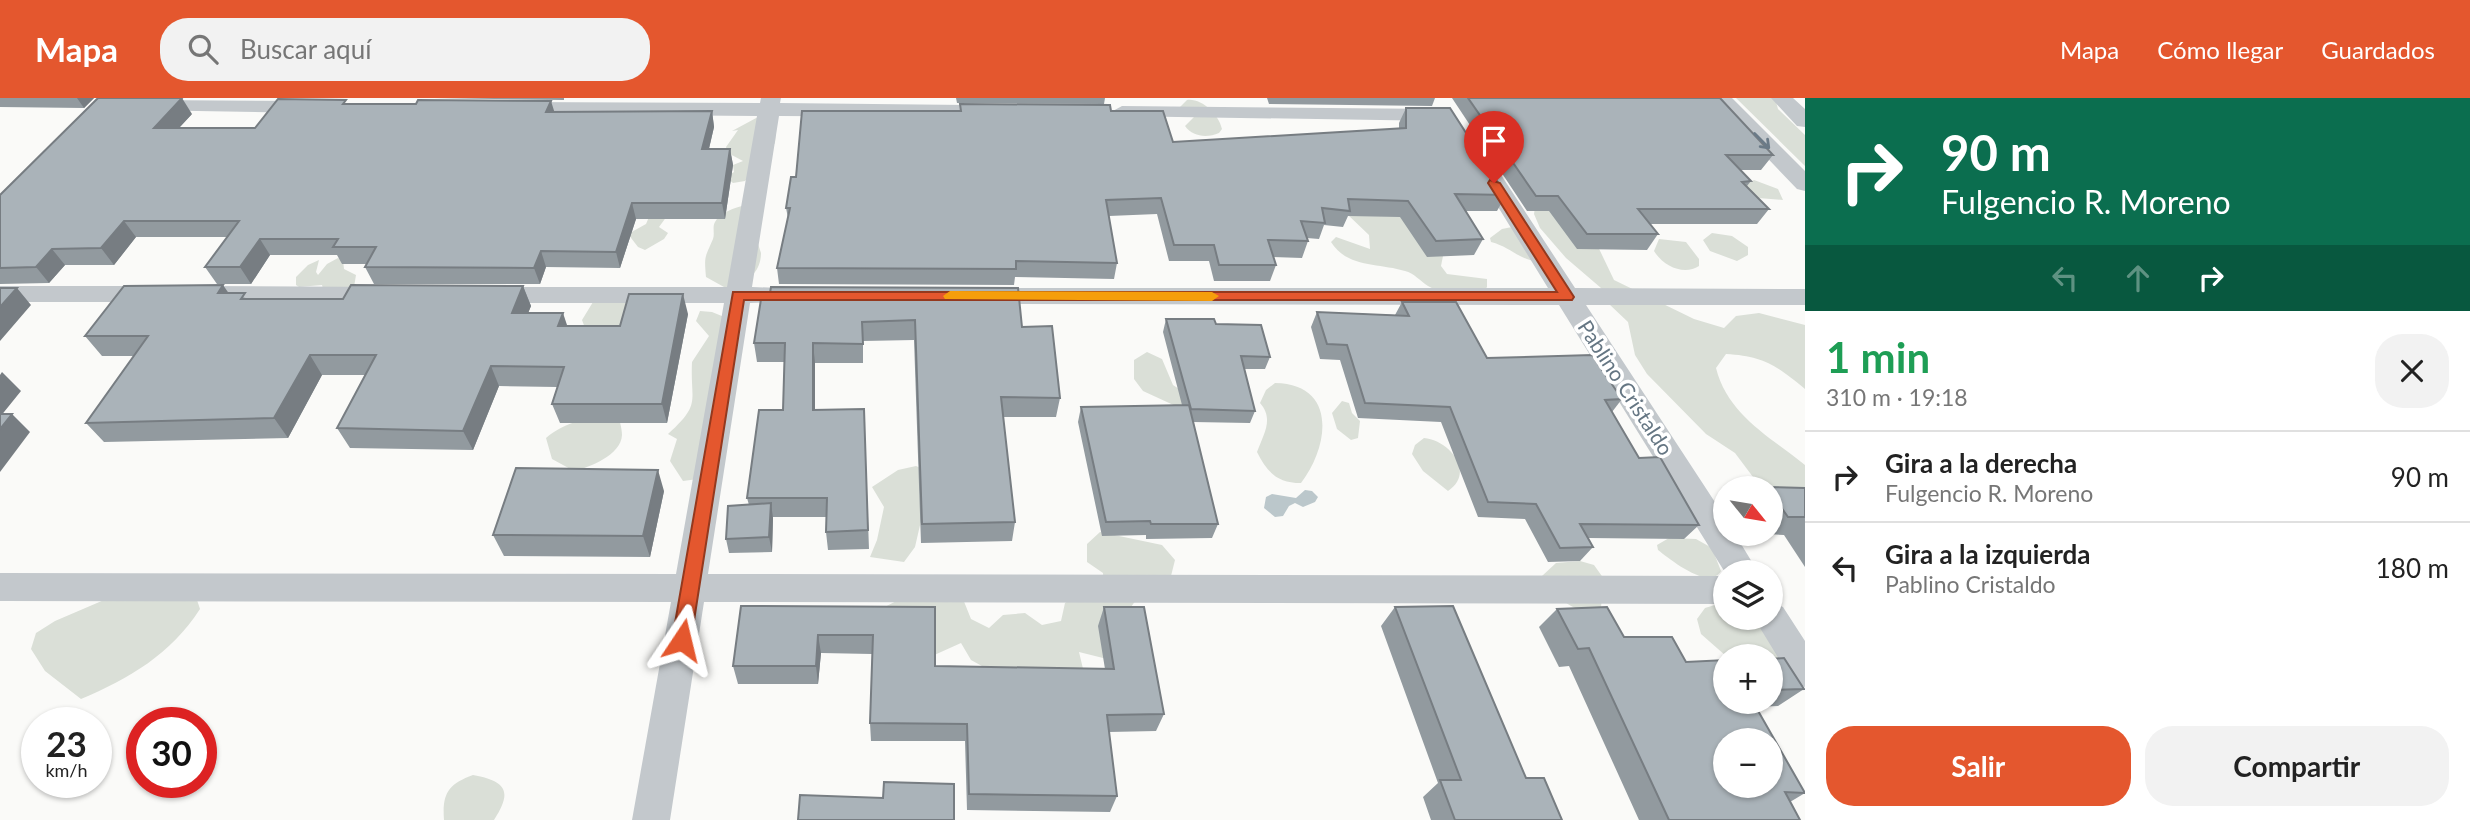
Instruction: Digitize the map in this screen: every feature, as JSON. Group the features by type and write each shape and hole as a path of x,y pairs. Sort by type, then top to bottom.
{"street":[{"path":"1720,98 1805,184"},
{"path":"1781,98 1805,121"},
{"path":"652,820 770,104"},
{"path":"491,108 770,104 992,111"},
{"path":"129,106 338,107"},
{"path":"1103,112 1445,106"},
{"name":"Pablino Cristaldo","path":"1445,106 1734,560"},
{"path":"0,294 418,295"},
{"path":"460,295 821,295"},
{"path":"959,296 1805,297"},
{"path":"0,587 1713,590"},
{"path":"1779,630 1805,671"}],"shaded area":[{"path":"1736,98 1775,98 1778,109 1805,135 1805,166"},
{"path":"1187,100 1198,102 1214,113 1222,129 1219,133 1200,136 1188,130 1185,126 1194,117 1180,107"},
{"path":"758,117 777,118 775,143 745,181 733,183 726,177 734,172 733,165 743,161 728,153 726,147 738,130 732,131"},
{"path":"1754,180 1778,189 1783,200 1758,198 1744,186"},
{"path":"1536,201 1591,232 1614,280 1694,319 1724,328 1736,316 1759,313 1805,325 1805,389 1777,368 1750,357 1726,354 1716,368 1730,399 1740,412 1805,465 1805,490 1783,489 1783,476 1752,476 1735,453 1706,434 1647,374 1635,355 1628,322 1609,304 1601,288 1566,258 1540,228 1534,214"},
{"path":"745,205 761,259 754,274 737,289 724,287 706,277 706,257 713,239 714,224 724,213"},
{"path":"1388,205 1444,251 1441,266 1447,274 1487,279 1487,287 1482,294 1434,289 1408,272 1364,263 1346,256 1331,242 1336,237 1370,249 1369,235 1347,214"},
{"path":"670,212 659,227 668,233 664,239 645,250 638,247 628,234 646,224 649,217"},
{"path":"1512,227 1537,262 1491,242 1490,238 1502,229"},
{"path":"1712,233 1732,236 1748,247 1748,255 1737,261 1710,251 1703,240"},
{"path":"1659,239 1686,242 1699,259 1699,266 1681,270 1668,265 1654,251"},
{"path":"338,258 343,260 344,269 356,275 354,287 323,289 322,285 296,285 296,277 308,265 319,260 316,272 318,275 327,264"},
{"path":"615,293 668,327 585,328 582,320 593,302"},
{"path":"700,311 712,312 734,321 698,479 683,481 670,461 677,439 668,434 690,408 692,362 709,336 696,321"},
{"path":"1147,352 1162,359 1173,385 1202,404 1193,414 1143,391 1134,379 1134,360"},
{"path":"1275,383 1295,386 1310,394 1318,406 1322,420 1318,452 1301,483 1285,481 1274,475 1257,452 1267,421 1260,403 1266,390"},
{"path":"1342,401 1349,403 1352,413 1360,421 1358,438 1351,440 1337,429 1332,413"},
{"path":"618,413 622,432 620,442 604,459 574,471 552,459 546,438 554,432 580,421"},
{"path":"1424,438 1442,444 1456,458 1460,475 1448,491 1423,471 1412,454 1415,445"},
{"path":"916,466 932,473 915,547 904,562 870,557 877,540 884,507 872,487 898,470"},
{"path":"1305,490 1312,491 1318,497 1315,502 1303,507 1295,503 1289,506 1283,516 1275,517 1264,508 1266,497 1272,494 1296,498"},
{"path":"1100,532 1162,545 1175,560 1171,576 1143,594 1130,610 1125,630 1123,663 1079,652 1084,673 991,671 971,660 961,643 921,661 877,611 906,596 963,599 971,619 989,628 1003,615 1025,613 1042,625 1061,621 1065,603 1081,592 1104,590 1103,573 1087,562 1087,544"},
{"path":"1669,538 1696,539 1712,548 1717,560 1713,560 1713,577 1708,578 1690,572 1658,550 1657,545"},
{"path":"1580,561 1594,565 1604,579 1601,607 1592,610 1575,608 1559,597 1542,576 1556,563"},
{"path":"111,597 196,597 200,609 176,639 148,663 116,683 81,699 45,671 31,649 36,633 55,621"},
{"path":"1713,606 1713,630 1765,630 1773,644 1713,645 1701,634 1697,619 1705,608"},
{"path":"473,775 493,780 503,789 503,802 494,820 444,820 444,803 448,791 458,782"}],"building":[{"path":"98,98 182,98 154,128 255,128 278,99 346,100 343,104 416,104 418,100 551,101 546,112 712,111 702,149 730,149 722,203 632,203 616,252 541,251 534,268 365,267 376,247 333,247 338,239 260,239 240,267 205,267 239,221 124,221 101,248 52,249 36,267 0,268 0,195"},
{"path":"1468,98 1720,98 1773,155 1726,155 1751,181 1742,182 1769,209 1638,209 1658,234 1587,234 1558,196 1536,196"},
{"path":"960,104 1110,105 1111,111 1163,111 1173,142 1406,128 1406,108 1450,108 1506,195 1455,194 1483,239 1436,241 1408,201 1348,199 1350,211 1322,208 1325,223 1301,221 1308,241 1268,240 1276,265 1219,265 1214,245 1174,245 1161,198 1106,200 1117,263 1016,261 1016,269 777,268 790,208 786,208 791,177 796,177 802,111 961,111"},
{"path":"223,285 218,293 245,293 241,299 343,299 351,285 523,286 512,313 563,313 558,326 620,326 629,294 683,294 662,404 552,404 564,367 491,366 463,431 337,428 376,355 310,355 274,418 86,423 148,336 85,336 124,286"},
{"path":"771,287 1018,288 1022,327 1052,326 1060,398 1001,397 1015,522 922,524 915,320 862,322 863,344 813,343 813,410 864,409 868,530 826,532 827,498 747,498 759,410 783,410 785,343 754,343 762,293 770,293"},
{"path":"0,288 17,288 0,307"},
{"path":"1402,302 1456,302 1487,358 1592,355 1622,399 1605,400 1639,458 1660,457 1699,525 1580,524 1593,547 1560,548 1536,504 1488,502 1450,407 1365,403 1347,345 1327,344 1317,312 1409,316"},
{"path":"1166,319 1214,319 1216,324 1261,325 1270,357 1241,356 1255,411 1191,409"},
{"path":"1189,405 1218,524 1106,522 1081,407"},
{"path":"0,414 12,414 0,429"},
{"path":"516,468 658,470 643,536 493,535"},
{"path":"1783,487 1805,488 1805,517 1788,517 1783,510"},
{"path":"771,503 769,537 726,539 728,506"},
{"path":"741,606 935,607 935,666 1114,669 1104,607 1144,607 1164,714 1107,715 1117,796 969,794 967,724 870,723 873,635 818,635 816,666 733,666"},
{"path":"1453,606 1526,778 1544,778 1562,820 1455,820 1440,780 1461,780 1395,607"},
{"path":"1607,607 1624,637 1672,637 1686,662 1713,661 1713,714 1760,714 1768,728 1713,728 1713,798 1783,798 1783,754 1805,793 1785,792 1800,820 1669,820 1589,648 1578,649 1557,609"},
{"path":"1784,658 1804,689 1783,690"},
{"path":"884,782 954,784 954,820 798,820 800,795 883,798"}],"slow traffic":[{"path":"950,296 1212,296"}],"route":[{"path":"682,640 738,295 1567,297 1494,183"}]}
